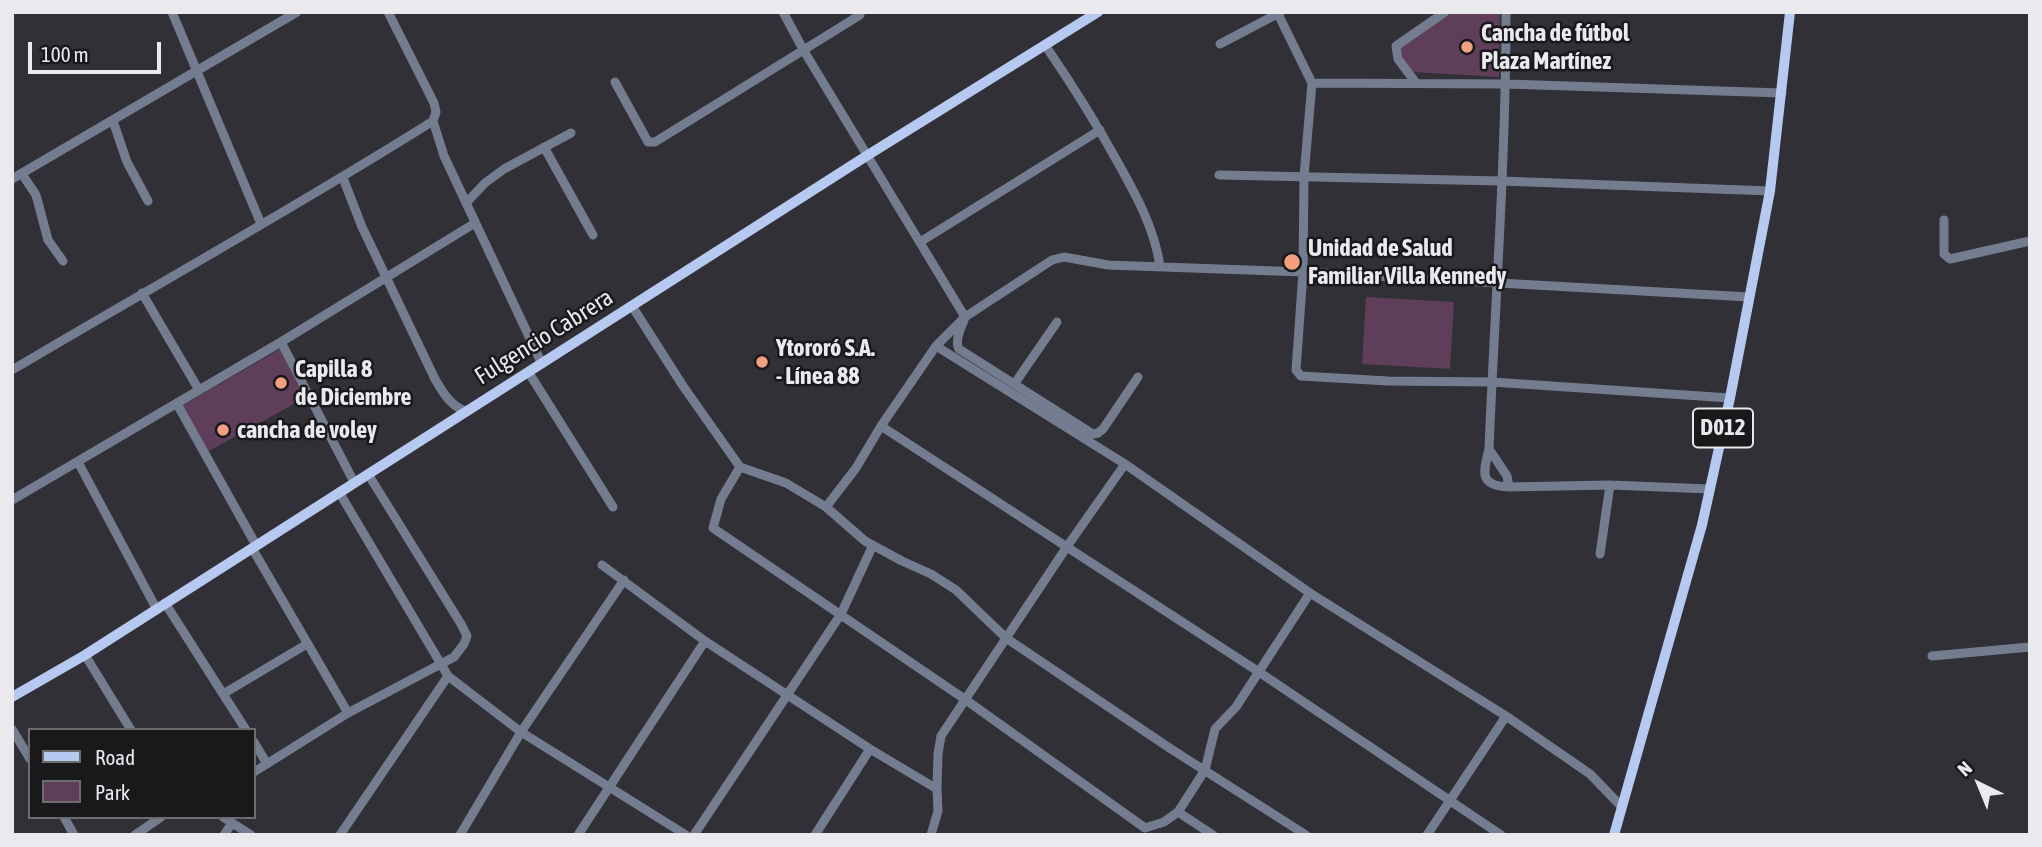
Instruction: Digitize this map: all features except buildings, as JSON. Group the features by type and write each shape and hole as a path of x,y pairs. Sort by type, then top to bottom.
{"main road":[{"name":"Fulgencio Cabrera","path":"12,696 85,655 868,155 1098,12"},
{"name":"D012","path":"1614,835 1702,525 1730,398 1770,191 1790,12"}],"street":[{"path":"172,12 261,223"},
{"path":"12,180 297,12"},
{"path":"12,370 261,223 343,178 433,121 436,113 434,103 388,12"},
{"path":"783,12 965,317 958,347 1064,417 1095,434 1108,423 1138,377"},
{"path":"1416,83 1398,59 1396,46 1445,12"},
{"path":"1506,12 1502,181 1489,449 1483,471 1485,478 1497,486 1509,487 1610,485 1710,489"},
{"path":"1220,44 1279,13 1312,83 1304,176 1303,272 1296,370 1301,376 1388,381 1492,382 1730,398"},
{"path":"615,82 648,142 652,143 860,15"},
{"path":"1045,45 1100,131 1142,204 1157,245 1160,266"},
{"path":"1312,83 1506,84 1782,93"},
{"path":"113,121 127,162 148,201"},
{"path":"433,121 444,156 542,364"},
{"path":"920,242 1100,131"},
{"path":"466,203 503,169 571,133"},
{"path":"544,148 593,235"},
{"path":"22,174 36,195 48,240 63,261"},
{"path":"1219,175 1502,181 1770,191"},
{"path":"343,178 362,227 444,395 453,405 465,411"},
{"path":"1944,220 1944,254 1950,259 2030,242"},
{"path":"12,500 281,342 475,223"},
{"path":"825,508 856,468 881,426 936,346 965,317 1052,260 1064,257 1108,265 1303,272 1749,297"},
{"path":"142,293 199,390"},
{"path":"632,306 683,386 740,467 786,483 825,508 873,545 931,574 956,590 1006,638 1306,835"},
{"path":"1014,383 1057,322"},
{"path":"281,342 354,482"},
{"path":"936,346 1125,464 1310,593 1506,716 1590,774 1622,807"},
{"path":"528,373 613,507"},
{"path":"177,404 307,644 348,713"},
{"path":"881,426 1501,835"},
{"path":"1489,449 1507,477 1509,487"},
{"path":"78,462 160,606 245,728"},
{"path":"931,835 938,811 938,754 941,736 1125,464"},
{"path":"740,467 721,499 713,528 966,700 1145,828 1164,822 1178,812 1205,770 1215,729 1236,708 1310,593"},
{"path":"256,771 348,713 454,657 464,644 467,636 465,631 368,474"},
{"path":"1600,554 1610,485"},
{"path":"339,492 448,676 522,732 686,835"},
{"path":"694,835 841,614 873,545"},
{"path":"602,565 705,641 870,749 937,789"},
{"path":"460,835 522,732 624,580"},
{"path":"578,835 705,641"},
{"path":"223,694 307,644"},
{"path":"1932,656 2030,647"},
{"path":"85,655 130,728"},
{"path":"340,835 448,676"},
{"path":"1426,835 1506,716"},
{"path":"12,729 28,756"},
{"path":"256,745 267,764"},
{"path":"815,835 870,749"},
{"path":"1178,812 1213,835"},
{"path":"65,819 74,835"},
{"path":"135,835 158,819"},
{"path":"223,835 228,820 251,835"}],"green space":[{"path":"1454,12 1500,12 1499,77 1412,72 1404,62 1400,48"},
{"path":"1366,297 1454,302 1450,369 1362,364"},
{"path":"280,349 305,398 207,452 182,406"}],"place":[{"name":"Cancha de fútbol Plaza Martínez","path":"1467,47"},
{"name":"Unidad de Salud Familiar Villa Kennedy","path":"1292,262"},
{"name":"Ytororó S.A. - Línea 88","path":"762,362"},
{"name":"Capilla 8 de Diciembre","path":"281,383"},
{"name":"cancha de voley","path":"223,430"}]}
